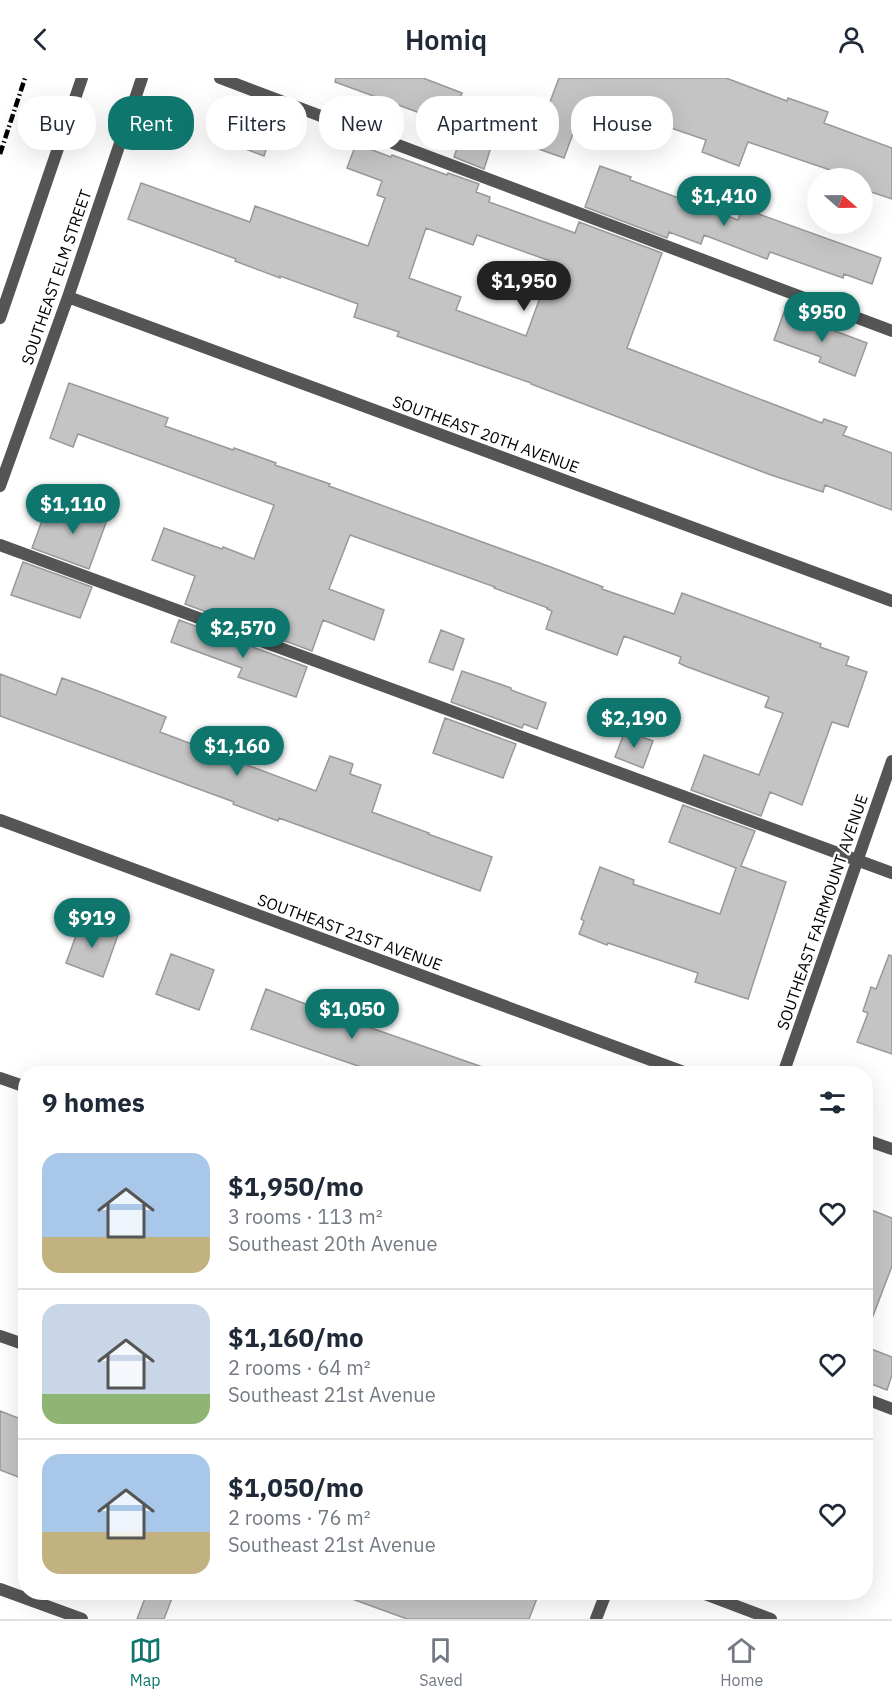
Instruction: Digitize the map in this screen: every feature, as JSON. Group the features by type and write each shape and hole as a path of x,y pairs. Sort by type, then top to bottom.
{"street":[{"path":"0,318 82,78"},
{"name":"SOUTHEAST ELM STREET","path":"0,486 68,297 142,78"},
{"path":"220,78 892,331"},
{"name":"SOUTHEAST 20TH AVENUE","path":"68,297 892,601"},
{"path":"0,545 892,873"},
{"name":"SOUTHEAST FAIRMOUNT AVENUE","path":"786,1066 892,761"},
{"name":"SOUTHEAST 21ST AVENUE","path":"0,820 667,1066"},
{"path":"0,1078 18,1084"},
{"path":"873,1142 892,1149"},
{"path":"0,1335 18,1342"},
{"path":"873,1402 892,1409"},
{"path":"0,1589 18,1596"},
{"path":"30,1600 82,1619"},
{"path":"596,1619 603,1600"},
{"path":"721,1600 771,1619"}],"building":[{"path":"336,78 423,78 462,93 461,96 416,96 416,112 404,107 404,96 373,96 335,82"},
{"path":"559,78 726,78 787,101 788,98 828,112 824,123 892,148 892,199 873,193 873,168 824,168 748,142 739,166 702,152 706,140 673,129 673,96 571,96 571,139 564,158 541,150 559,150 559,96 552,96"},
{"path":"248,150 266,150 264,156"},
{"path":"354,150 372,150 391,157 392,155 479,184 476,192 490,197 489,202 575,233 579,222 662,253 627,348 822,423 824,419 847,427 843,435 892,453 892,510 825,485 823,492 771,475 531,383 397,336 399,332 354,317 358,304 280,276 280,278 128,219 141,183 250,222 255,206 368,246 385,198 377,195 382,181 347,168","holes":["426,228 473,245 477,235 553,262 526,336 456,310 461,297 409,278"]},
{"path":"456,150 490,150 484,169 454,157"},
{"path":"600,166 631,177 630,180 738,220 742,208 807,231 807,234 814,234 881,258 872,284 844,274 843,278 770,252 767,259 704,235 701,244 669,232 667,238 585,207"},
{"path":"784,312 867,343 855,376 819,362 821,357 774,340"},
{"path":"69,383 168,418 165,426 276,463 275,465 330,484 329,486 674,614 682,593 821,644 820,647 849,657 846,665 867,672 848,727 832,722 802,805 770,792 761,816 691,790 704,755 759,775 783,713 765,707 769,697 685,666 679,663 681,657 624,636 617,655 546,629 552,611 495,587 350,535 329,589 384,610 374,640 323,620 312,651 185,604 195,576 152,560 164,528 254,559 274,505 78,434 73,447 50,438"},
{"path":"87,501 111,509 89,569 32,548 46,510 80,522"},
{"path":"23,562 92,587 80,618 11,595"},
{"path":"179,620 307,667 296,697 238,677 242,668 171,642"},
{"path":"441,630 464,639 453,670 429,662"},
{"path":"462,671 546,703 537,729 524,724 522,728 451,702"},
{"path":"0,674 56,695 62,678 98,691 166,717 160,732 316,791 330,756 353,764 350,774 381,785 372,812 492,857 480,891 279,818 278,821 233,804 234,802 0,716"},
{"path":"445,718 516,744 503,778 433,753"},
{"path":"625,731 653,741 643,768 615,757"},
{"path":"683,805 755,831 741,866 786,882 748,999 695,982 698,973 579,934 584,921 581,919 600,867 634,880 633,884 720,914 736,868 669,842"},
{"path":"81,922 118,935 103,977 66,963"},
{"path":"171,954 214,970 199,1010 156,994"},
{"path":"889,955 892,956 892,1054 857,1042 868,1013 863,1011 871,987 876,989"},
{"path":"266,989 480,1066 358,1066 251,1029"},
{"path":"873,1211 892,1218 892,1266 873,1316"},
{"path":"873,1350 892,1357 892,1375 887,1390 873,1385"},
{"path":"0,1411 18,1418 18,1477 0,1470"},
{"path":"144,1600 171,1600 164,1619 137,1619"},
{"path":"355,1600 536,1600 529,1619 407,1619"}],"railway":[{"path":"0,154 25,78"}]}
